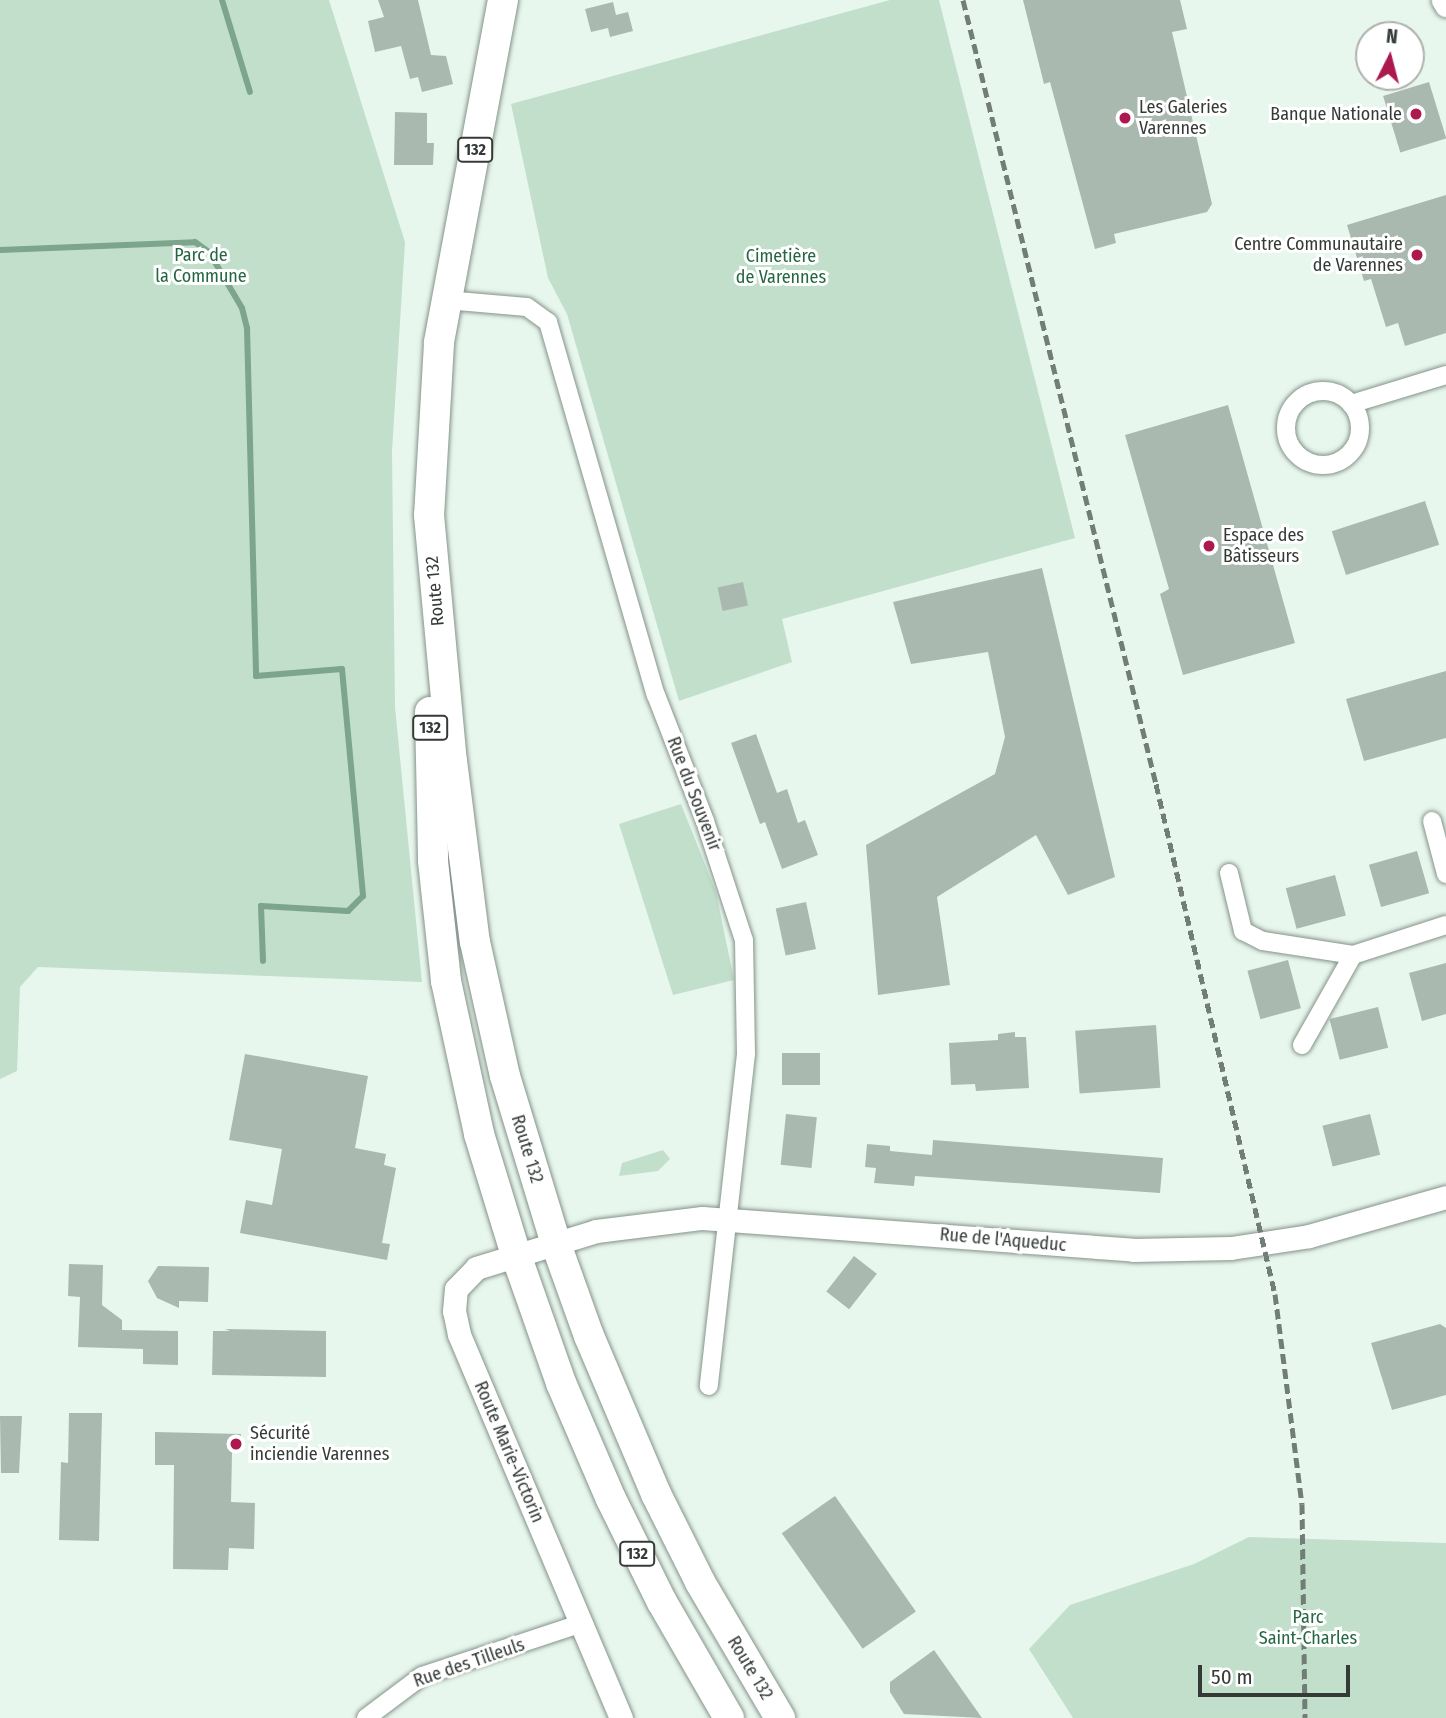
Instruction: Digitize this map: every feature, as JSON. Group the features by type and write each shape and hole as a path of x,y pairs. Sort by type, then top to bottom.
{"main road":[{"name":"Route 132","path":"497,1 446,300 431,422 430,775 439,932 465,1077 516,1255 561,1383 615,1508 662,1602 729,1718"},
{"name":"Route 132","path":"430,533 453,773 475,942 505,1076 556,1244 589,1336 656,1494 715,1608 780,1718"}],"street":[{"path":"1443,0 1446,5"},
{"name":"Rue du Souvenir","path":"446,300 527,307 548,323 656,695 740,925 746,957 748,1017 709,1386"},
{"path":"1351,404 1446,375"},
{"path":"1319,391 1342,396 1351,404 1360,426 1353,450 1345,458 1321,465 1309,463 1291,447 1286,423 1297,401 1319,391"},
{"path":"1432,821 1446,874"},
{"path":"1229,873 1243,931 1263,941 1353,955 1446,925"},
{"path":"1302,1045 1353,955"},
{"name":"Rue de l'Aqueduc","path":"556,1244 643,1223 727,1218 1178,1251 1287,1241 1446,1197"},
{"name":"Route Marie-Victorin","path":"556,1244 476,1268 462,1279 453,1305 456,1322 621,1718"},
{"name":"Rue des Tilleuls","path":"366,1718 422,1676 582,1623"}],"green space":[{"name":"Parc de la Commune","path":"0,0 329,0 405,242 392,451 395,707 422,982 38,967 20,987 17,1071 0,1079"},
{"name":"Cimetière de Varennes","path":"890,0 939,0 1075,538 782,619 792,662 679,701 567,314 548,278 511,104"},
{"path":"681,804 716,892 734,980 673,995 619,824"},
{"path":"663,1150 670,1159 658,1171 619,1176 622,1163"},
{"name":"Parc Saint-Charles","path":"1249,1537 1446,1543 1446,1718 1073,1718 1029,1649 1070,1605 1194,1564"}],"building":[{"path":"378,0 418,0 431,55 446,56 453,84 422,92 418,77 410,79 401,46 375,52 368,21 384,17"},
{"name":"Les Galeries Varennes","path":"1023,0 1180,0 1187,29 1172,32 1212,204 1207,212 1114,234 1116,243 1095,249 1050,82 1044,84"},
{"path":"613,2 616,15 628,12 633,31 610,37 608,28 591,32 585,9"},
{"path":"1429,82 1446,138 1400,152 1383,96 1400,91 1425,91 1425,83"},
{"path":"395,112 427,113 427,143 434,143 433,165 394,165"},
{"path":"1446,195 1446,333 1405,346 1398,323 1386,327 1371,279 1364,281 1347,225"},
{"name":"Espace des Bâtisseurs","path":"1228,405 1295,643 1183,675 1160,594 1169,589 1125,435"},
{"path":"1425,501 1439,545 1346,575 1332,531"},
{"path":"1042,568 1115,877 1068,895 1036,835 937,897 950,985 878,995 866,845 995,774 1005,737 988,652 911,664 893,602"},
{"path":"743,582 748,605 723,611 718,587"},
{"path":"1446,671 1446,738 1364,761 1346,699"},
{"path":"756,734 777,793 787,789 798,823 805,820 818,855 782,869 765,822 760,824 731,743"},
{"path":"1417,851 1429,893 1381,907 1369,865"},
{"path":"1335,875 1346,916 1297,929 1286,888"},
{"path":"806,902 816,949 786,955 776,908"},
{"path":"1288,960 1301,1008 1260,1019 1247,971"},
{"path":"1446,963 1446,1014 1422,1021 1409,973"},
{"path":"1378,1007 1388,1048 1340,1060 1329,1019"},
{"path":"1156,1025 1160,1088 1080,1093 1075,1031"},
{"path":"1015,1032 1015,1037 1026,1037 1029,1088 976,1091 975,1084 951,1085 949,1043 998,1040 998,1034"},
{"path":"782,1053 820,1053 820,1085 782,1085"},
{"path":"245,1054 368,1076 355,1148 386,1154 384,1165 396,1168 382,1243 390,1244 387,1260 240,1233 246,1200 272,1205 282,1149 229,1140"},
{"path":"786,1114 817,1117 811,1168 781,1165"},
{"path":"1370,1114 1380,1155 1333,1167 1322,1126"},
{"path":"933,1140 1163,1158 1160,1193 915,1176 914,1186 874,1183 876,1168 865,1167 867,1144 890,1146 890,1151 932,1155"},
{"path":"854,1256 877,1274 849,1309 826,1291"},
{"path":"69,1264 103,1265 102,1305 122,1320 122,1330 178,1331 178,1365 143,1364 143,1349 78,1347 80,1297 68,1296"},
{"path":"158,1266 209,1267 208,1302 179,1301 179,1308 157,1298 148,1281"},
{"path":"1440,1324 1446,1328 1446,1395 1392,1410 1371,1343"},
{"path":"225,1329 326,1331 326,1377 212,1375 213,1331 230,1331"},
{"path":"69,1413 102,1413 99,1541 59,1540 61,1462 68,1463"},
{"path":"0,1416 22,1416 19,1473 1,1473"},
{"path":"155,1432 241,1434 240,1453 232,1453 231,1502 255,1503 254,1549 229,1548 228,1570 173,1569 174,1465 155,1465"},
{"path":"835,1496 916,1612 863,1649 782,1533"},
{"path":"934,1650 982,1718 904,1714 890,1692 890,1682"}],"waterway":[{"path":"222,0 250,92"},
{"path":"0,250 195,242 209,252 242,308 247,328 256,676 342,669 363,896 348,911 261,906 263,961"}],"railway":[{"path":"963,0 1156,784 1275,1294 1302,1504 1305,1718"}],"place":[{"name":"Banque Nationale","path":"1416,114"},
{"name":"Les Galeries Varennes","path":"1125,118"},
{"name":"Centre Communautaire de Varennes","path":"1417,255"},
{"name":"Espace des Bâtisseurs","path":"1209,546"},
{"name":"Sécurité inciendie Varennes","path":"236,1444"}]}
